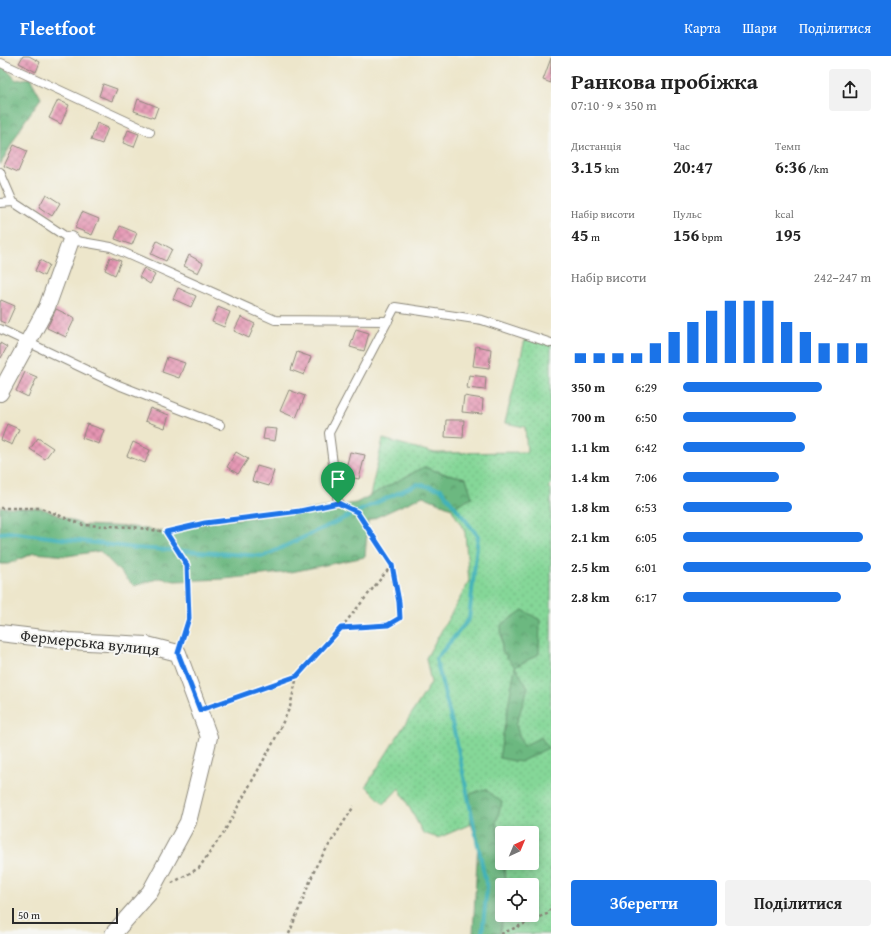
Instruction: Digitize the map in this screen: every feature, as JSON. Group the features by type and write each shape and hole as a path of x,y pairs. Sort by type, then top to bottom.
{"street":[{"path":"0,393 47,308 71,240"},
{"name":"Фермерська вулиця","path":"0,633 68,641 146,645 178,653 200,710 210,737 188,822 150,892 113,934"}],"lane":[{"path":"2,61 150,132"},
{"path":"0,172 13,202 71,240 112,247 275,320 388,321"},
{"path":"0,203 13,202"},
{"path":"338,503 329,432 395,308 482,320 551,343"},
{"path":"0,329 116,384 220,425"}],"path":[{"path":"0,508 41,508 83,525 134,527 166,532 205,523 300,511 338,503 357,512 392,565 399,602 400,618 388,625 341,628"},
{"path":"166,532 187,565 189,618 178,653"},
{"path":"200,710 297,676 341,628 392,565"},
{"path":"150,892 170,884 199,868 224,832 273,744 290,707 297,676"},
{"path":"289,934 317,864 354,806"},
{"path":"501,934 549,912 551,905"}],"green space":[{"path":"1,63 16,80 30,78 41,98 24,122 0,165 0,64"},
{"path":"526,335 551,343 551,484 548,488 551,489 551,934 499,934 502,922 539,922 539,878 506,878 504,870 539,870 539,826 497,826 496,823 470,794 471,824 438,838 423,833 399,788 384,804 366,786 431,683 426,658 469,582 465,532 451,508 471,497 466,478 442,473 424,467 370,496 383,439 435,453 527,452 525,427 505,423"},
{"path":"424,467 442,473 466,478 472,497 451,508 423,496 368,521 365,557 291,572 224,579 175,581 160,578 134,586 100,551 67,556 34,553 8,564 0,564 1,507 41,508 83,525 133,527 166,532 205,523 356,503"},
{"path":"523,610 540,620 539,654 515,667 502,651 501,625"},
{"path":"515,667 528,687 516,725 523,746 541,737 548,748 520,762 499,758"},
{"path":"485,789 502,802 497,826 495,826 495,870 504,870 506,878 495,878 495,922 502,922 499,934 473,934 478,841 471,824 470,794"}],"building":[{"path":"23,56 29,56 40,62 36,72 19,63"},
{"path":"551,58 551,83 543,80"},
{"path":"103,84 117,89 112,101 99,96"},
{"path":"138,99 158,107 154,118 134,111"},
{"path":"58,100 69,105 61,124 49,118"},
{"path":"97,123 108,128 102,144 91,140"},
{"path":"128,130 139,134 134,147 123,143"},
{"path":"14,145 27,151 18,172 4,166"},
{"path":"46,194 60,203 52,216 39,207"},
{"path":"82,212 99,219 92,235 75,228"},
{"path":"120,226 137,233 132,245 115,239"},
{"path":"157,241 172,249 166,261 151,254"},
{"path":"189,255 203,263 198,273 184,266"},
{"path":"110,257 121,261 115,275 105,270"},
{"path":"40,260 49,265 44,276 35,271"},
{"path":"144,268 155,275 150,284 139,277"},
{"path":"178,288 196,296 191,307 173,299"},
{"path":"1,300 15,306 7,324 0,321"},
{"path":"218,307 230,312 224,327 212,322"},
{"path":"56,309 75,318 66,337 47,328"},
{"path":"241,317 255,324 249,338 234,331"},
{"path":"356,329 369,333 364,351 350,347"},
{"path":"0,343 7,347 1,358 0,358"},
{"path":"476,346 491,349 489,368 473,366"},
{"path":"297,352 311,357 304,375 291,370"},
{"path":"167,357 185,363 179,378 162,372"},
{"path":"25,372 37,377 28,397 16,391"},
{"path":"469,375 486,377 485,390 467,388"},
{"path":"289,390 305,396 296,418 280,411"},
{"path":"464,396 483,399 482,414 462,412"},
{"path":"150,408 169,415 165,428 145,421"},
{"path":"446,420 464,420 463,438 445,437"},
{"path":"7,424 19,429 12,445 1,440"},
{"path":"87,424 104,430 99,444 82,438"},
{"path":"265,428 277,429 275,441 263,439"},
{"path":"38,438 53,448 45,459 30,449"},
{"path":"133,442 150,450 145,463 127,456"},
{"path":"236,452 248,459 238,474 227,467"},
{"path":"350,452 365,455 359,479 344,476"},
{"path":"257,466 274,471 269,486 252,481"}],"waterway":[{"path":"0,533 9,532 135,548 264,556 417,484 441,489 478,536 469,619 436,659 456,739 487,888 482,934"}],"route":[{"path":"338,503 357,512 392,565 399,602 400,618 388,625 341,628 297,676 200,710 178,653 189,618 187,565 166,532 205,523 300,511 338,503"}]}
